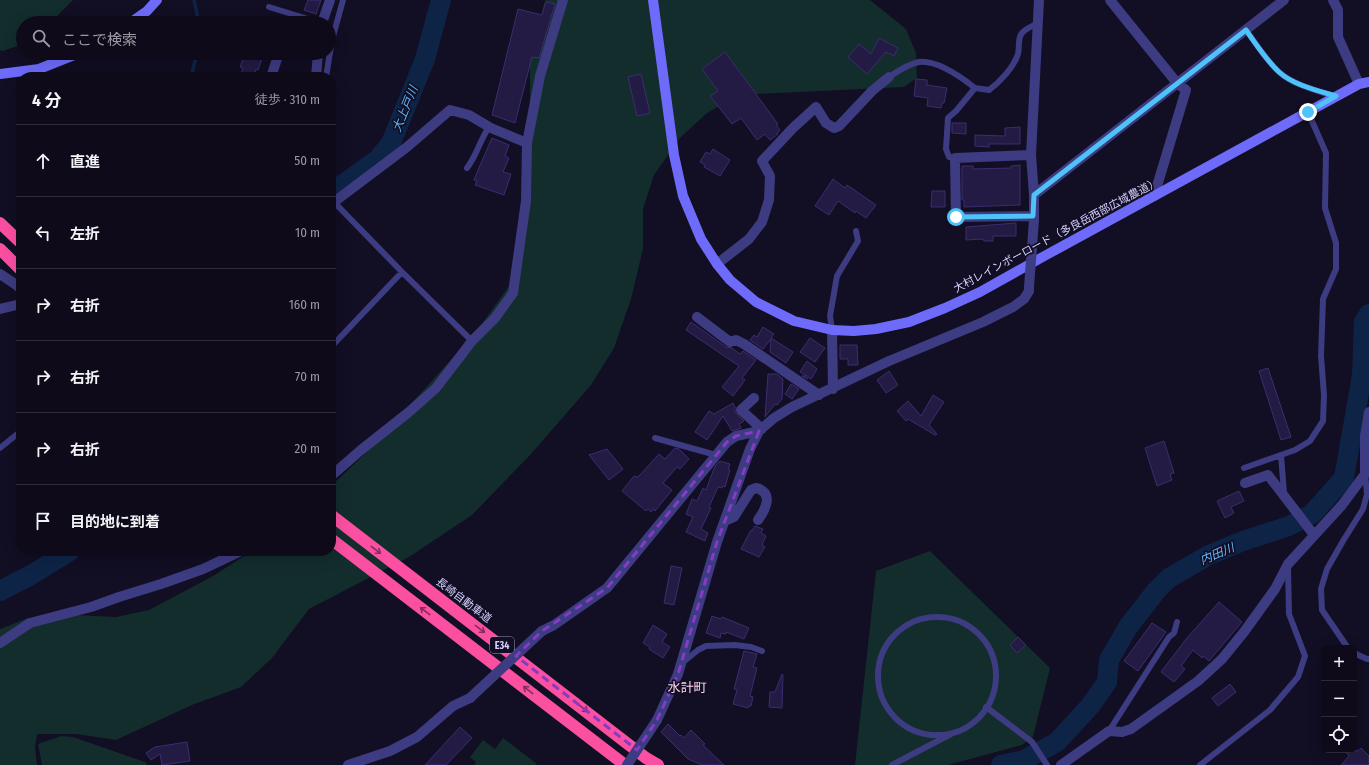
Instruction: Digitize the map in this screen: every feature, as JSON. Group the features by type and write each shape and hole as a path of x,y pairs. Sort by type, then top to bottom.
{"highway":[{"path":"0,223 16,239"},
{"path":"0,249 16,265"},
{"name":"長崎自動車道","path":"336,519 646,758 658,765"},
{"name":"E34","path":"336,543 626,765"}],"street":[{"path":"140,16 157,0"},
{"path":"324,16 330,0"},
{"path":"336,472 436,388 472,341 495,318 513,293 526,201 527,143 540,76 563,0"},
{"name":"大村レインボーロード（多良岳西部広域農道）","path":"653,0 674,155 683,196 701,239 717,264 730,280 756,302 794,321 832,330 854,331 876,329 909,322 980,292 1336,96 1359,84 1369,82"},
{"path":"626,765 657,720 678,674 717,542 750,449 761,430 774,418 792,407 833,389 889,361 983,322 1013,307 1024,299 1029,291 1034,218 1031,155 1038,0"},
{"path":"1110,0 1177,83 1186,90 1154,196"},
{"path":"1034,195 1284,0"},
{"path":"1333,0 1338,10 1338,37 1359,84"},
{"path":"0,74 39,69 62,60"},
{"path":"273,72 277,60"},
{"path":"316,72 317,60"},
{"path":"717,264 749,239 762,222 769,200 770,176 762,160 816,107 826,123 834,128 839,126 872,91 889,77"},
{"path":"336,197 407,147 450,110 469,115 489,127 527,143"},
{"path":"1031,155 955,158 956,217 1034,218"},
{"path":"0,274 16,285"},
{"path":"0,309 16,305"},
{"path":"697,317 730,342 736,340 744,344 820,395"},
{"path":"832,330 833,389"},
{"path":"754,398 741,410 761,430"},
{"path":"1061,765 1110,731 1122,732 1131,729 1198,681 1222,659 1244,632 1275,589 1288,564 1311,532 1342,505 1365,474 1365,436 1369,412"},
{"path":"348,765 390,751 417,737 453,706 470,698 542,631 554,625 607,588 727,442 736,436 761,430"},
{"path":"1245,483 1268,475 1311,532"},
{"path":"725,521 734,517 751,490 756,488 765,493 767,498 766,506 758,520"},
{"path":"0,643 30,623 91,607 162,584 203,569 230,556"}],"lane":[{"path":"336,25 343,0"},
{"path":"270,7 299,16"},
{"path":"889,77 905,67 918,62 927,62 942,67 975,88 988,90 1004,75 1013,63 1018,53 1019,38 1022,32 1038,23"},
{"path":"1246,30 1271,64 1280,73 1312,89 1336,96"},
{"path":"327,72 329,60"},
{"path":"955,158 949,157 946,149 948,118 956,111 975,88"},
{"path":"1244,468 1295,450 1310,441 1323,420 1324,395 1321,356 1323,298 1336,269 1336,243 1325,208 1326,153 1308,112"},
{"path":"466,168 474,159 484,134 489,127"},
{"path":"336,204 472,341"},
{"path":"832,330 830,316 837,276 858,241 856,231"},
{"path":"336,342 402,272"},
{"path":"0,448 16,435"},
{"path":"655,438 716,455"},
{"path":"1281,455 1284,497"},
{"path":"1346,645 1322,610 1321,589 1326,569 1363,509 1367,494 1365,474"},
{"path":"1200,765 1270,710 1298,677 1305,656 1289,614 1288,564"},
{"path":"944,616 952,617 982,637 989,646 996,681 996,690 986,707 975,722 966,729 932,736 921,734 890,714 884,706 877,671 878,661 899,630 907,623 944,616"},
{"path":"1110,731 1116,719 1169,637 1174,633 1177,622"},
{"path":"682,664 698,650 706,646 734,645 762,650"},
{"path":"1357,654 1369,659"},
{"path":"986,707 1032,742 1047,765"},
{"path":"892,765 957,731"}],"highlighted area":[{"path":"759,431 717,542 678,674 657,720 637,750 516,656 542,631 607,588 727,442 736,436"}],"green space":[{"path":"0,0 73,0 57,16 16,16 16,46 3,51 0,50"},
{"path":"545,0 870,0 906,29 916,53 917,78 904,87 756,94 732,99 707,113 680,138 654,175 643,209 643,249 631,299 614,348 591,385 531,454 472,515 409,557 309,609 272,658 241,687 192,705 116,740 76,734 37,734 35,747 37,765 0,765 0,629 28,618 76,615 116,617 149,610 213,576 244,556 336,556 336,481 371,448 476,332 509,286 523,250 530,130 530,61"},
{"path":"930,551 1050,668 1033,737 1022,745 948,765 855,765 876,571"},
{"path":"61,736 73,737 145,762 147,765 42,765 38,744"},
{"path":"503,738 537,764 474,765 476,762 470,757 483,740 495,749"}],"building":[{"path":"308,0 321,0 316,14 304,10"},
{"path":"547,2 555,4 539,58 532,57 515,123 492,115 518,9 542,15"},
{"path":"879,38 898,48 894,56 886,52 867,74 848,57 859,44 871,54"},
{"path":"725,52 778,124 776,125 780,130 777,133 778,134 770,140 765,134 757,140 741,118 732,124 710,96 718,91 702,69"},
{"path":"242,60 262,60 258,70 256,69 255,72 242,72 243,68 240,67"},
{"path":"641,74 650,113 637,116 628,77"},
{"path":"916,79 927,80 927,85 947,88 944,103 942,103 941,108 927,106 928,98 914,96"},
{"path":"952,123 966,123 966,134 952,133"},
{"path":"1020,127 1020,144 989,144 989,147 975,146 975,135 1005,136 1005,128"},
{"path":"492,138 509,145 505,156 509,158 503,172 511,174 504,195 475,185 477,181 474,180"},
{"path":"713,149 730,160 720,176 704,167 705,165 700,162 706,152 710,154"},
{"path":"1020,165 1020,205 964,207 964,200 962,200 962,166 973,166 973,169 1011,168 1011,166"},
{"path":"833,179 845,188 847,185 876,205 866,218 856,211 855,213 838,201 829,215 815,206"},
{"path":"932,191 945,191 945,207 931,207"},
{"path":"1016,223 1016,236 993,236 993,241 984,241 983,239 966,240 966,227"},
{"path":"691,322 726,347 732,348 740,354 743,351 756,360 742,378 745,380 733,396 722,387 739,366 686,330"},
{"path":"763,327 774,334 771,338 793,352 786,363 770,352 771,339 763,349 750,340 754,335 757,337"},
{"path":"810,338 825,348 815,362 800,352"},
{"path":"840,345 857,345 858,365 848,365 848,359 840,359"},
{"path":"807,361 817,369 811,379 808,377 807,379 802,376 807,376 800,372"},
{"path":"1268,368 1291,437 1281,440 1259,371"},
{"path":"889,371 898,385 886,393 877,380"},
{"path":"768,374 777,374 783,379 782,399 777,405 775,404 765,417"},
{"path":"791,384 799,389 792,399 785,394"},
{"path":"933,395 944,402 929,425 937,434 935,435 908,419 906,421 897,411 908,401 921,416"},
{"path":"733,403 735,412 744,421 739,424 741,428 732,431 723,416 707,440 695,432 709,411 714,414"},
{"path":"1164,441 1174,473 1170,474 1172,480 1157,486 1145,448"},
{"path":"675,448 679,449 689,459 680,469 677,467 663,483 672,490 655,511 653,509 651,512 648,509 646,511 622,491 634,476 638,477 659,454 665,459"},
{"path":"607,449 623,469 609,480 589,455"},
{"path":"720,461 730,464 728,470 730,470 725,487 718,487 709,507 711,508 701,529 708,533 705,541 686,532 693,517 686,514 692,499 697,501 703,488 706,490 715,466"},
{"path":"1239,491 1244,501 1231,507 1234,513 1225,518 1217,501"},
{"path":"755,526 763,529 761,533 766,536 762,545 765,547 759,557 741,549 751,530 752,531"},
{"path":"671,566 682,568 674,605 664,603"},
{"path":"1219,602 1242,622 1209,661 1203,656 1202,658 1193,650 1181,666 1185,669 1174,682 1161,672 1187,638"},
{"path":"712,616 721,619 722,617 749,628 744,639 726,632 726,634 721,633 720,638 706,633"},
{"path":"1152,623 1166,632 1138,671 1124,661"},
{"path":"653,625 667,634 662,642 670,647 663,658 643,643"},
{"path":"1018,637 1026,645 1017,653 1010,645"},
{"path":"744,651 757,654 753,667 757,668 750,696 753,697 751,706 748,708 733,704 737,690 734,689"},
{"path":"782,674 782,708 769,707 770,692 775,692"},
{"path":"1230,684 1236,692 1218,706 1212,698"},
{"path":"668,724 684,738 691,730 705,744 703,745 724,765 702,765 688,759 661,732"},
{"path":"460,727 472,738 446,765 425,765"},
{"path":"187,742 190,761 162,765 160,754 151,760 146,753 155,747"},
{"path":"1361,748 1369,756 1369,765 1341,765 1349,756 1346,753 1357,753"}],"waterway":[{"path":"194,0 197,16"},
{"name":"大上戸川","path":"336,189 378,159 391,143 425,59 441,0"},
{"path":"192,72 195,60"},
{"name":"内田川","path":"1001,765 1024,760 1057,742 1091,705 1107,682 1109,660 1128,627 1156,591 1169,578 1209,555 1243,541 1289,526 1312,514 1344,478 1362,375 1364,322 1369,314"},
{"name":"大上戸川","path":"0,591 31,575 62,556"}],"district":[{"name":"水計町","path":"687,687"}],"route":[{"path":"956,217 1033,216 1034,195 1246,30 1271,64 1280,73 1295,82 1312,89 1336,96 1308,112"}]}
